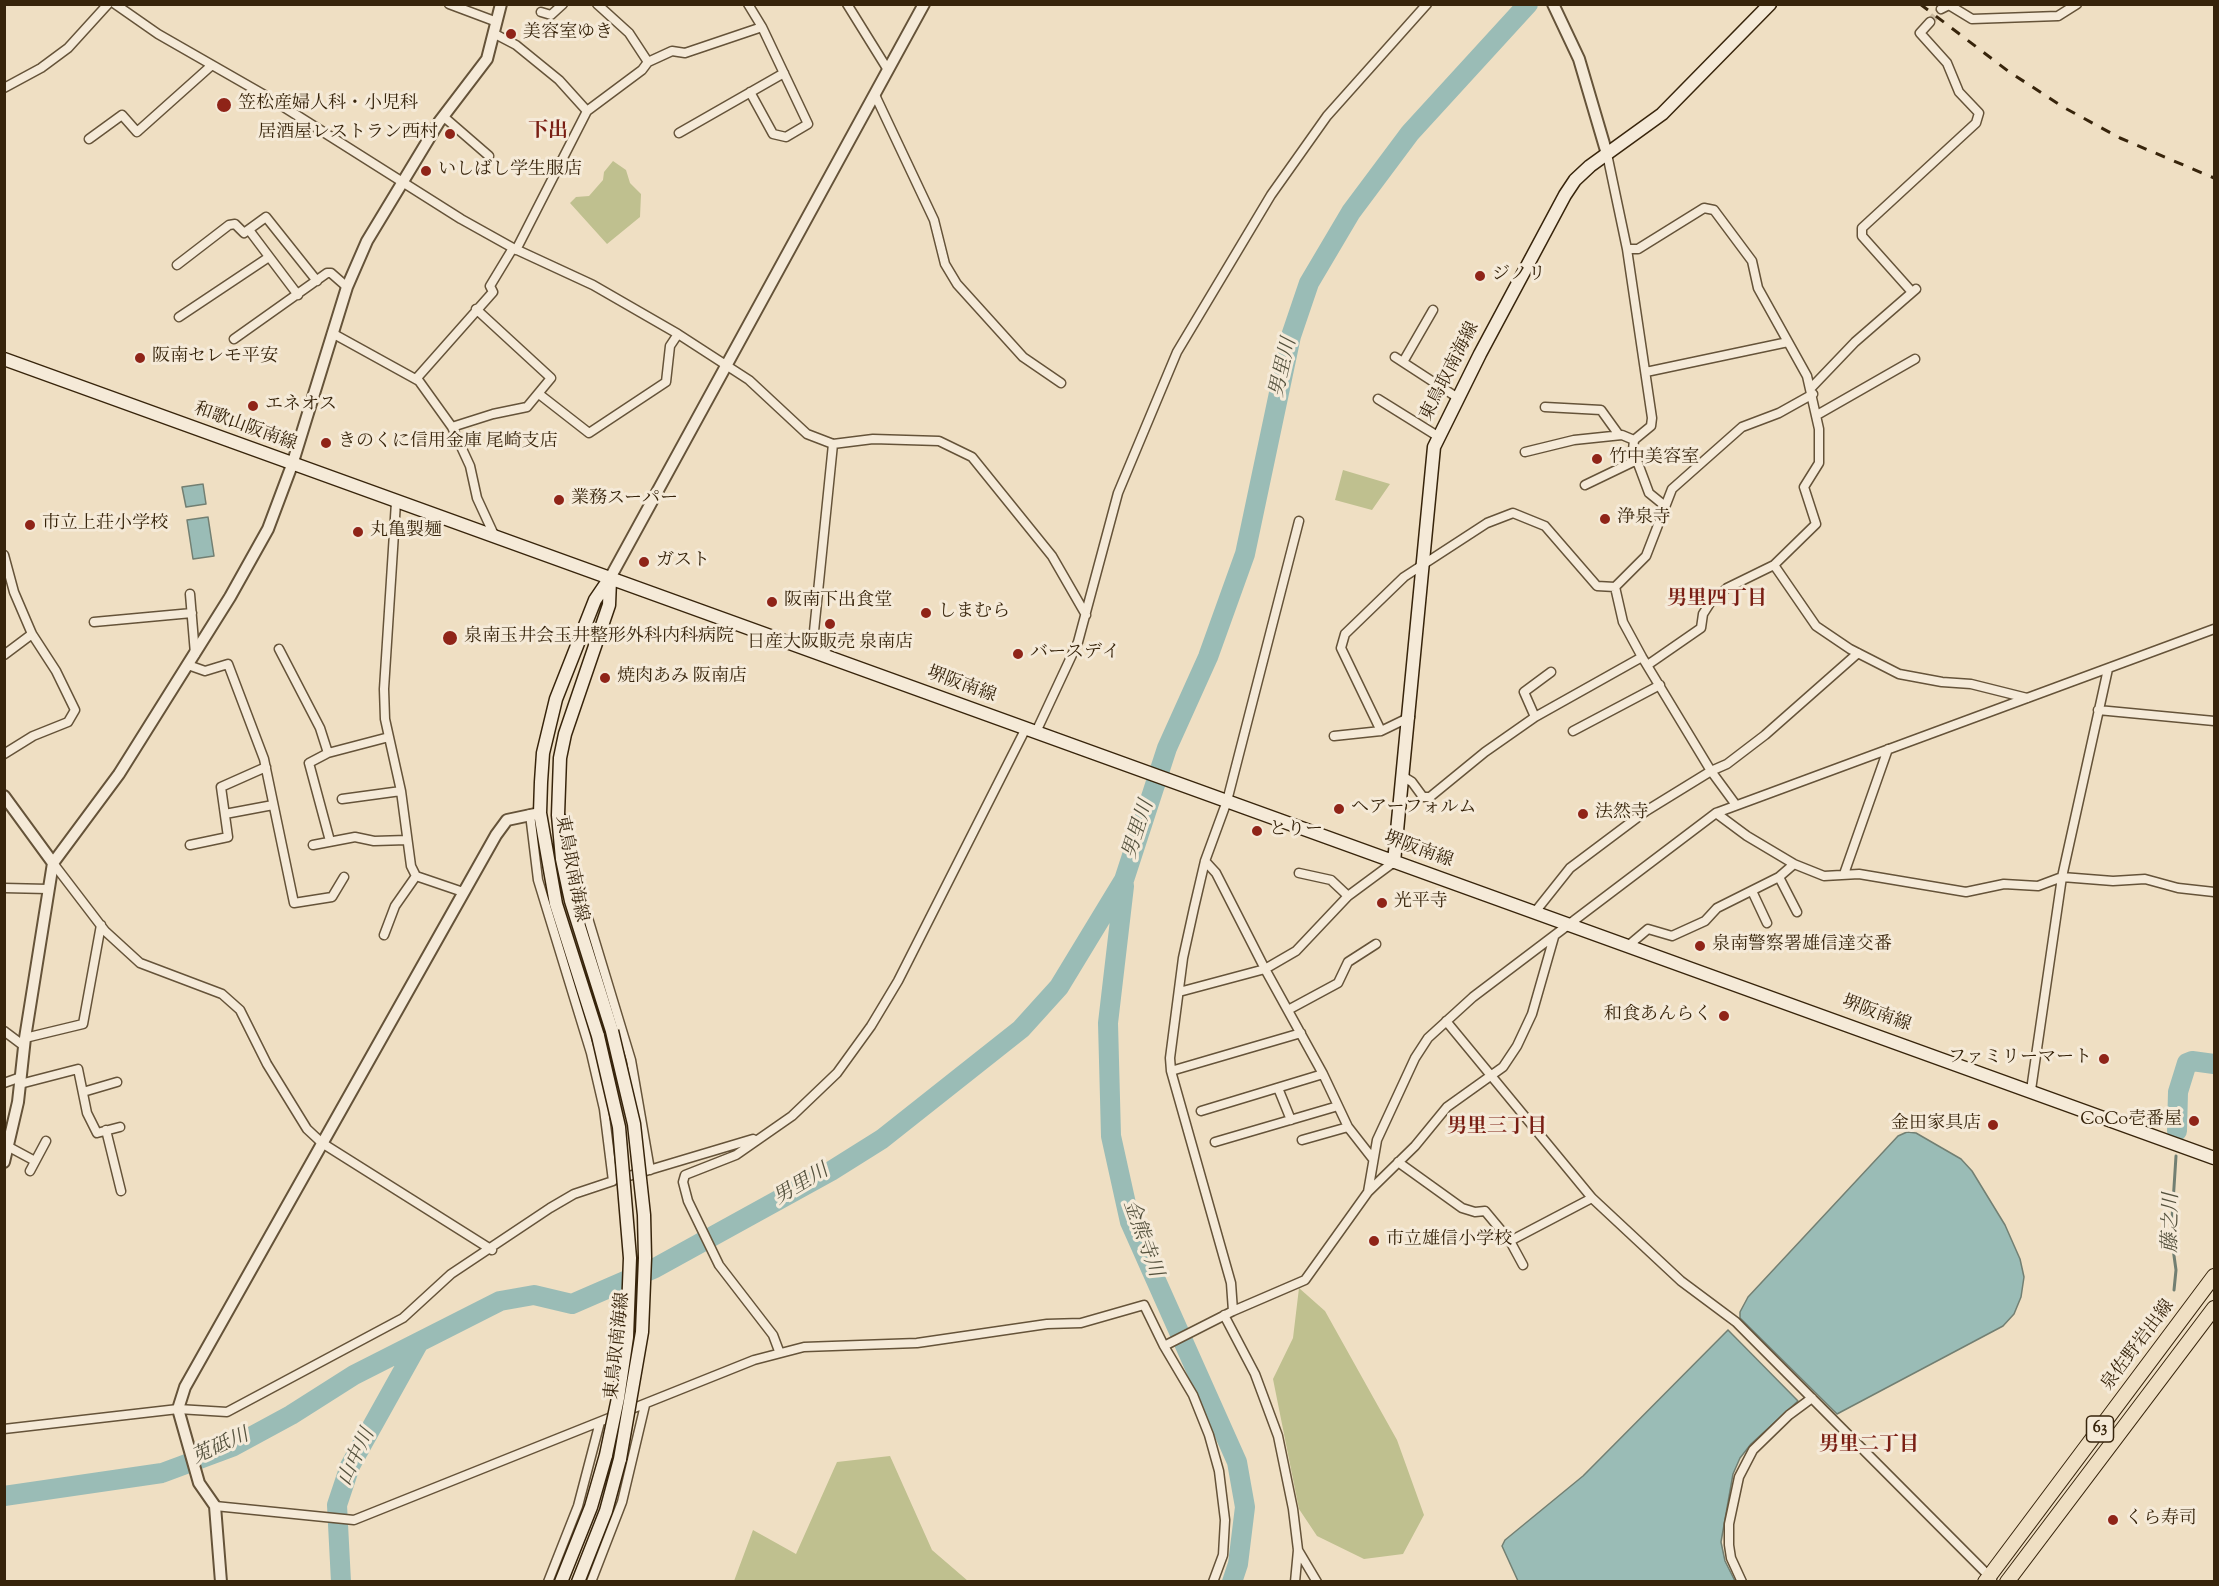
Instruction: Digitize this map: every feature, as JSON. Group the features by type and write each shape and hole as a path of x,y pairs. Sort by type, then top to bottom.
{"main road":[{"name":"東鳥取南海線","path":"1394,862 1410,717 1432,454 1438,437 1565,195 1583,173 1662,114 1770,4"},
{"name":"和歌山阪南線","path":"4,359 292,465 610,578"},
{"name":"東鳥取南海線","path":"578,1581 606,1511 620,1459 642,1332 645,1247 643,1203 634,1124 612,1030 566,880 558,815 560,758 565,734 609,605 610,578"},
{"name":"東鳥取南海線","path":"561,1581 591,1507 606,1455 618,1398 627,1336 630,1258 619,1127 597,1036 556,904 535,813 543,753 556,699 596,600 610,578"},
{"name":"堺阪南線","path":"610,578 2214,1158"},
{"name":"泉佐野岩出線","path":"1989,1580 2214,1276"},
{"name":"泉佐野岩出線","path":"2007,1581 2214,1308"}],"street":[{"path":"4,88 41,68 68,48 108,4"},
{"path":"115,4 158,34 268,97 403,183 514,249 592,285 678,333 749,380 807,434 834,444 873,439 939,441 972,457 1052,556 1086,615"},
{"path":"449,4 497,22"},
{"path":"4,1162 9,1147 20,1080 53,863 119,774 188,666 268,529 292,465 347,288 367,241 444,117 487,60 501,4"},
{"path":"541,12 551,15 563,4"},
{"path":"597,4 629,33 648,62"},
{"path":"748,4 762,27 808,124 786,137 773,134 750,92"},
{"path":"847,4 888,70"},
{"path":"610,578 924,4"},
{"path":"779,1351 773,1335 718,1265 688,1201 683,1182 685,1175 736,1155 792,1116 837,1073 871,1026 1036,732 1078,642 1118,493 1177,352 1271,195 1327,116 1427,4"},
{"path":"1553,4 1579,59 1606,154 1627,249 1646,372 1651,426 1634,440"},
{"path":"1941,9 1949,5 1972,20 2058,16 2077,4"},
{"path":"1381,731 1341,648 1345,634 1424,562 1487,523 1513,513 1545,526 1597,586 1615,587 1646,556 1672,489 1742,427 1779,412 1812,391 1855,342 1914,291 1862,236 1862,228 1976,123 1979,114 1959,92 1947,63 1920,33 1930,22"},
{"path":"416,380 493,292 490,286 514,249 587,111 648,62 672,51 686,53 762,27"},
{"path":"495,34 516,45 559,80 587,111"},
{"path":"89,139 122,115 137,132 212,65"},
{"path":"679,134 784,73"},
{"path":"875,95 933,220 945,264 957,284 1023,357 1061,383"},
{"path":"444,117 489,156"},
{"path":"1404,777 1412,782 1423,797 1430,797 1485,752 1535,717 1645,661 1701,628 1702,614 1710,603 1727,588 1774,565 1816,524 1804,487 1819,463 1817,415 1812,391 1758,288 1752,261 1714,210 1704,208 1638,249 1627,249"},
{"path":"177,265 231,224 235,224 243,233 264,218 268,218 317,281"},
{"path":"249,230 298,295"},
{"path":"179,317 269,257"},
{"path":"234,339 329,272 347,288"},
{"path":"452,427 493,414 527,407 551,378 476,309"},
{"path":"1432,310 1399,360 1458,398"},
{"path":"332,333 416,380 452,427 470,466 477,498 495,537"},
{"path":"540,394 590,433 666,381 670,346 678,333"},
{"path":"1646,372 1788,342"},
{"path":"1817,415 1915,359"},
{"path":"1378,399 1438,437"},
{"path":"1545,407 1601,410 1619,435"},
{"path":"1524,452 1574,440 1619,435 1634,440"},
{"path":"1634,440 1637,460 1649,493 1665,506"},
{"path":"812,651 834,444"},
{"path":"1585,485 1637,460"},
{"path":"396,502 384,689 385,719 401,791 411,866 416,876 463,892"},
{"path":"1233,1311 1231,1283 1171,1071 1170,1058 1185,948 1205,861 1299,521"},
{"path":"4,555 14,592 32,634 56,671 75,710 68,722 33,736 4,754"},
{"path":"1774,565 1816,626 1858,653 1899,674 1942,682 1971,684 2026,698"},
{"path":"1615,587 1623,622 1711,771 1736,805"},
{"path":"190,594 195,654"},
{"path":"94,622 192,613"},
{"path":"1368,1192 1377,1140 1415,1058 1428,1038 1446,1021 1716,813 2214,629"},
{"path":"4,655 32,634"},
{"path":"279,649 320,728 328,753"},
{"path":"1535,912 1570,868 1646,811 1711,771 1727,764 1765,735 1858,653"},
{"path":"188,666 205,671 228,664 266,767 294,903 332,897 344,877"},
{"path":"2031,1090 2062,877 2108,669"},
{"path":"1535,717 1524,692 1551,672"},
{"path":"1573,731 1660,685"},
{"path":"2098,710 2214,721"},
{"path":"1334,736 1381,731 1410,717"},
{"path":"330,842 309,763 328,753 389,737"},
{"path":"1844,874 1888,749"},
{"path":"190,845 228,837 221,787 266,767"},
{"path":"559,789 569,848 581,895 631,1060 650,1170"},
{"path":"342,799 401,791"},
{"path":"4,796 101,925 140,963 222,994 240,1010 267,1064 307,1129 322,1143 492,1250"},
{"path":"225,814 273,805"},
{"path":"221,1581 214,1506 199,1483 183,1434 178,1409 185,1387 463,892 507,820 535,813 538,880 591,1053 604,1109 613,1180"},
{"path":"1716,813 1747,836 1794,864 1824,876 1844,874 1966,892 2004,884 2038,886 2062,877 2113,881 2145,879 2178,888 2214,892"},
{"path":"313,845 355,837 374,841 407,840"},
{"path":"1205,861 1216,873 1265,969 1323,1074 1348,1127 1373,1159"},
{"path":"1179,992 1265,969 1296,951 1348,896 1394,862"},
{"path":"1629,945 1648,930 1665,936 1705,921 1718,908 1779,877 1794,864"},
{"path":"1299,873 1331,880 1348,896"},
{"path":"384,935 395,906 416,876"},
{"path":"1779,877 1797,912"},
{"path":"6,886 48,889"},
{"path":"1752,891 1767,923"},
{"path":"4,1031 25,1042 83,1024 101,925"},
{"path":"1167,1344 1222,1316 1305,1280 1368,1192 1458,1096 1503,1066 1532,1014 1554,937"},
{"path":"1288,1010 1338,983 1348,962 1376,944"},
{"path":"1446,1021 1592,1198 1681,1281 1736,1322 1989,1580"},
{"path":"1171,1071 1301,1033"},
{"path":"4,1083 78,1069 87,1113 97,1133 120,1127"},
{"path":"1201,1111 1323,1074"},
{"path":"83,1092 117,1083"},
{"path":"1278,1088 1291,1120"},
{"path":"1215,1142 1338,1106"},
{"path":"1302,1140 1348,1127"},
{"path":"106,1130 121,1191"},
{"path":"4,1429 178,1409 227,1412 403,1318 451,1274 492,1250 550,1208 574,1194 613,1180 759,1137"},
{"path":"30,1171 46,1141"},
{"path":"9,1147 35,1161"},
{"path":"1398,1162 1462,1208 1475,1212 1485,1210 1510,1241 1523,1265"},
{"path":"1510,1241 1592,1198"},
{"path":"214,1506 354,1520 779,1351 804,1347 917,1343 1047,1324 1081,1323 1144,1305 1167,1344 1197,1405 1209,1435 1219,1471 1225,1520 1223,1555 1213,1581"},
{"path":"1222,1316 1255,1374 1278,1436 1293,1509 1298,1550 1295,1581"},
{"path":"1742,1581 1731,1558 1729,1545 1729,1524 1739,1477 1753,1450 1789,1415 1812,1398"},
{"path":"591,1581 622,1502 645,1405"},
{"path":"548,1581 578,1506 600,1422"},
{"path":"1298,1550 1317,1581"}],"green space":[{"path":"613,161 626,170 630,183 641,194 640,217 607,244 570,203 576,197 589,196 603,180 604,172"},
{"path":"1343,470 1390,484 1372,510 1335,500"},
{"path":"1299,1288 1325,1311 1397,1440 1424,1515 1403,1554 1364,1559 1317,1536 1299,1509 1273,1379 1293,1338"},
{"path":"890,1456 932,1550 968,1581 734,1581 753,1530 796,1554 837,1462"}],"water":[{"path":"203,484 206,504 186,507 182,487"},
{"path":"208,517 214,556 193,559 187,520"},
{"path":"1907,1132 1916,1133 1961,1159 1972,1171 2005,1225 2020,1259 2024,1277 2021,1297 2014,1314 2003,1326 1837,1414 1740,1318 1740,1312 1748,1297 1898,1136"},
{"path":"1728,1330 1798,1401 1751,1444 1740,1458 1733,1474 1721,1542 1725,1561 1735,1581 1518,1581 1502,1546 1505,1540 1583,1476"}],"waterway":[{"name":"男里川","path":"4,1496 162,1473 232,1447 291,1415 354,1375 500,1301 534,1295 572,1304 655,1268 831,1171 882,1139 1021,1029 1059,987 1124,880 1167,748 1208,657 1245,554 1291,336 1309,283 1351,212 1410,133 1528,4"},
{"name":"金熊寺川","path":"1124,886 1108,1023 1111,1136 1130,1222 1237,1462 1245,1507 1238,1564 1232,1582"},
{"name":"藤之川","path":"2177,1131 2178,1092 2187,1063 2192,1061 2214,1064"},
{"name":"藤之川","path":"2174,1290 2176,1270 2171,1234 2176,1156"},
{"name":"山中川","path":"341,1582 337,1505 350,1466 418,1344"}],"tunnel":[{"path":"1930,22 1941,9"}],"railway":[{"path":"1920,4 2008,71 2063,107 2120,138 2214,178"}],"place":[{"name":"美容室ゆき","path":"511,34"},
{"name":"笠松産婦人科・小児科","path":"224,105"},
{"name":"居酒屋レストラン西村","path":"450,134"},
{"name":"いしばし学生服店","path":"426,171"},
{"name":"ジノリ","path":"1480,276"},
{"name":"阪南セレモ平安","path":"140,358"},
{"name":"エネオス","path":"253,406"},
{"name":"きのくに信用金庫 尾崎支店","path":"326,443"},
{"name":"竹中美容室","path":"1597,459"},
{"name":"業務スーパー","path":"559,500"},
{"name":"浄泉寺","path":"1605,519"},
{"name":"市立上荘小学校","path":"30,525"},
{"name":"丸亀製麺","path":"358,532"},
{"name":"ガスト","path":"644,562"},
{"name":"阪南下出食堂","path":"772,602"},
{"name":"しまむら","path":"926,613"},
{"name":"日産大阪販売 泉南店","path":"830,624"},
{"name":"泉南玉井会玉井整形外科内科病院","path":"450,638"},
{"name":"バースデイ","path":"1018,654"},
{"name":"焼肉あみ 阪南店","path":"605,678"},
{"name":"ヘアーフォルム","path":"1339,809"},
{"name":"法然寺","path":"1583,814"},
{"name":"とりー","path":"1257,831"},
{"name":"光平寺","path":"1382,903"},
{"name":"泉南警察署雄信達交番","path":"1700,946"},
{"name":"和食あんらく","path":"1724,1016"},
{"name":"ファミリーマート","path":"2104,1059"},
{"name":"CoCo壱番屋","path":"2194,1121"},
{"name":"金田家具店","path":"1993,1125"},
{"name":"市立雄信小学校","path":"1374,1241"},
{"name":"くら寿司","path":"2113,1520"}],"district":[{"name":"下出","path":"548,133"},
{"name":"男里四丁目","path":"1717,601"},
{"name":"男里三丁目","path":"1497,1129"},
{"name":"男里二丁目","path":"1869,1447"}],"water label":[{"name":"莵砥川","path":"221,1448"}]}
